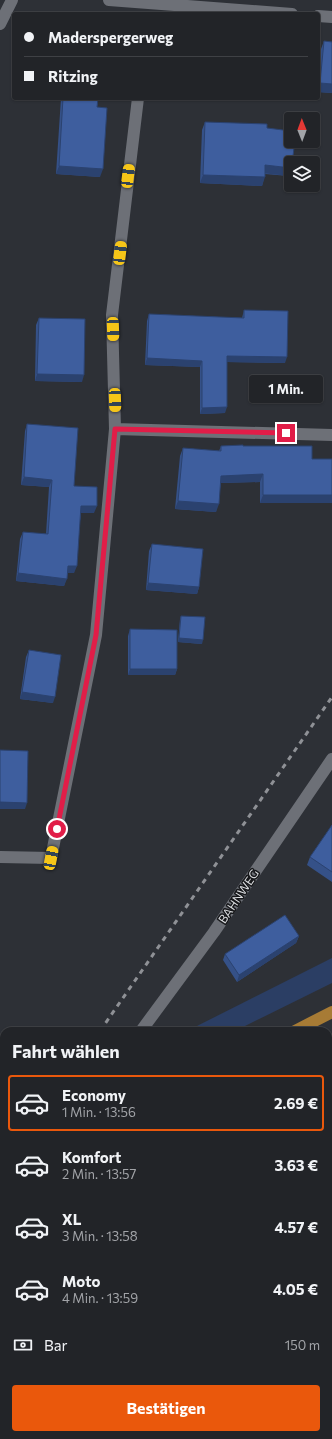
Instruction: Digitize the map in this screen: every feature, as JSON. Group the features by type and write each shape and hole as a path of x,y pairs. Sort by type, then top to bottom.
{"main road":[{"path":"303,1027 332,1012"}],"street":[{"path":"0,24 12,0"},
{"path":"109,0 148,8 239,5 280,12"},
{"path":"320,16 332,17"},
{"path":"0,857 51,858 96,635 115,429 112,315 138,100"},
{"path":"115,429 332,435"},
{"name":"BAHNWEG","path":"144,1027 214,932 332,759"}],"shaded area":[{"path":"332,958 332,983 243,1027 195,1027"}],"building":[{"path":"324,41 332,42 332,84 320,83"},
{"path":"63,100 98,100 97,107 107,108 103,169 59,166"},
{"path":"205,122 267,124 267,128 284,130 284,148 294,148 293,156 284,156 284,167 265,165 265,177 203,175"},
{"path":"244,310 288,311 287,357 227,356 227,407 202,408 202,361 147,358 149,314 244,318"},
{"path":"39,318 85,319 84,375 37,374"},
{"path":"27,424 78,428 74,486 97,487 97,506 81,506 77,566 68,566 67,579 18,573 23,532 48,534 52,480 24,477"},
{"path":"221,446 312,446 312,459 332,459 332,495 263,495 263,474 221,476 219,504 178,501 183,448 221,451"},
{"path":"152,544 203,549 199,587 148,583"},
{"path":"181,616 205,617 203,640 179,638"},
{"path":"130,629 177,630 177,669 130,669"},
{"path":"29,650 61,655 55,697 22,692"},
{"path":"0,750 28,751 27,803 0,802"},
{"path":"332,825 332,872 310,857"},
{"path":"285,915 299,936 239,975 225,954"}],"railway":[{"path":"103,1027 332,697"}],"route":[{"path":"57,829 96,635 115,429 286,433"}]}
